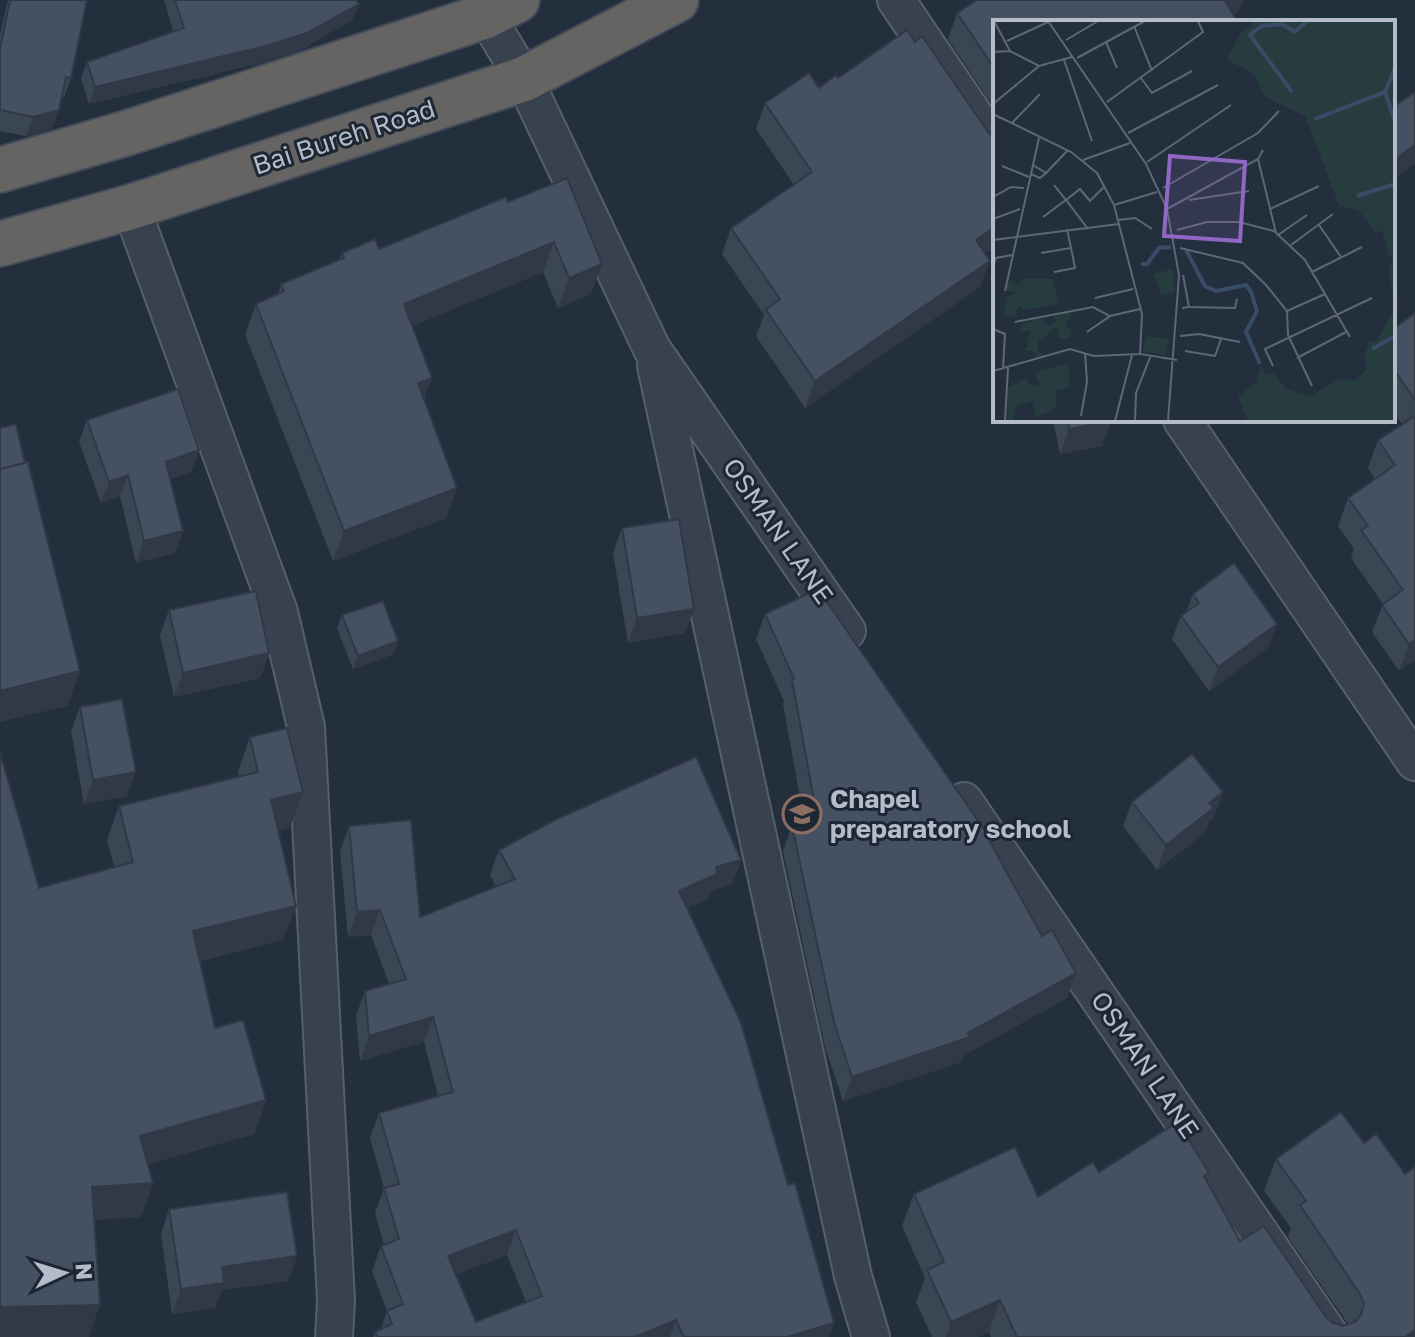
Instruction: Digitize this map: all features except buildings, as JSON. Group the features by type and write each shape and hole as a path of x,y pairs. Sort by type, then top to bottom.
{"highway":[{"name":"Bai Bureh Road","path":"0,244 131,207 524,79 676,0"},
{"path":"0,170 127,133 502,8"}],"street":[{"path":"896,0 993,143"},
{"name":"OSMAN LANE","path":"502,8 524,79 652,349 869,662"},
{"path":"131,207 279,612 306,727 336,1301 334,1337"},
{"path":"652,349 850,1261 871,1337"},
{"path":"1183,422 1415,762"},
{"name":"OSMAN LANE","path":"950,780 1331,1337"}],"place":[{"name":"Chapel preparatory school","path":"802,814"}]}
